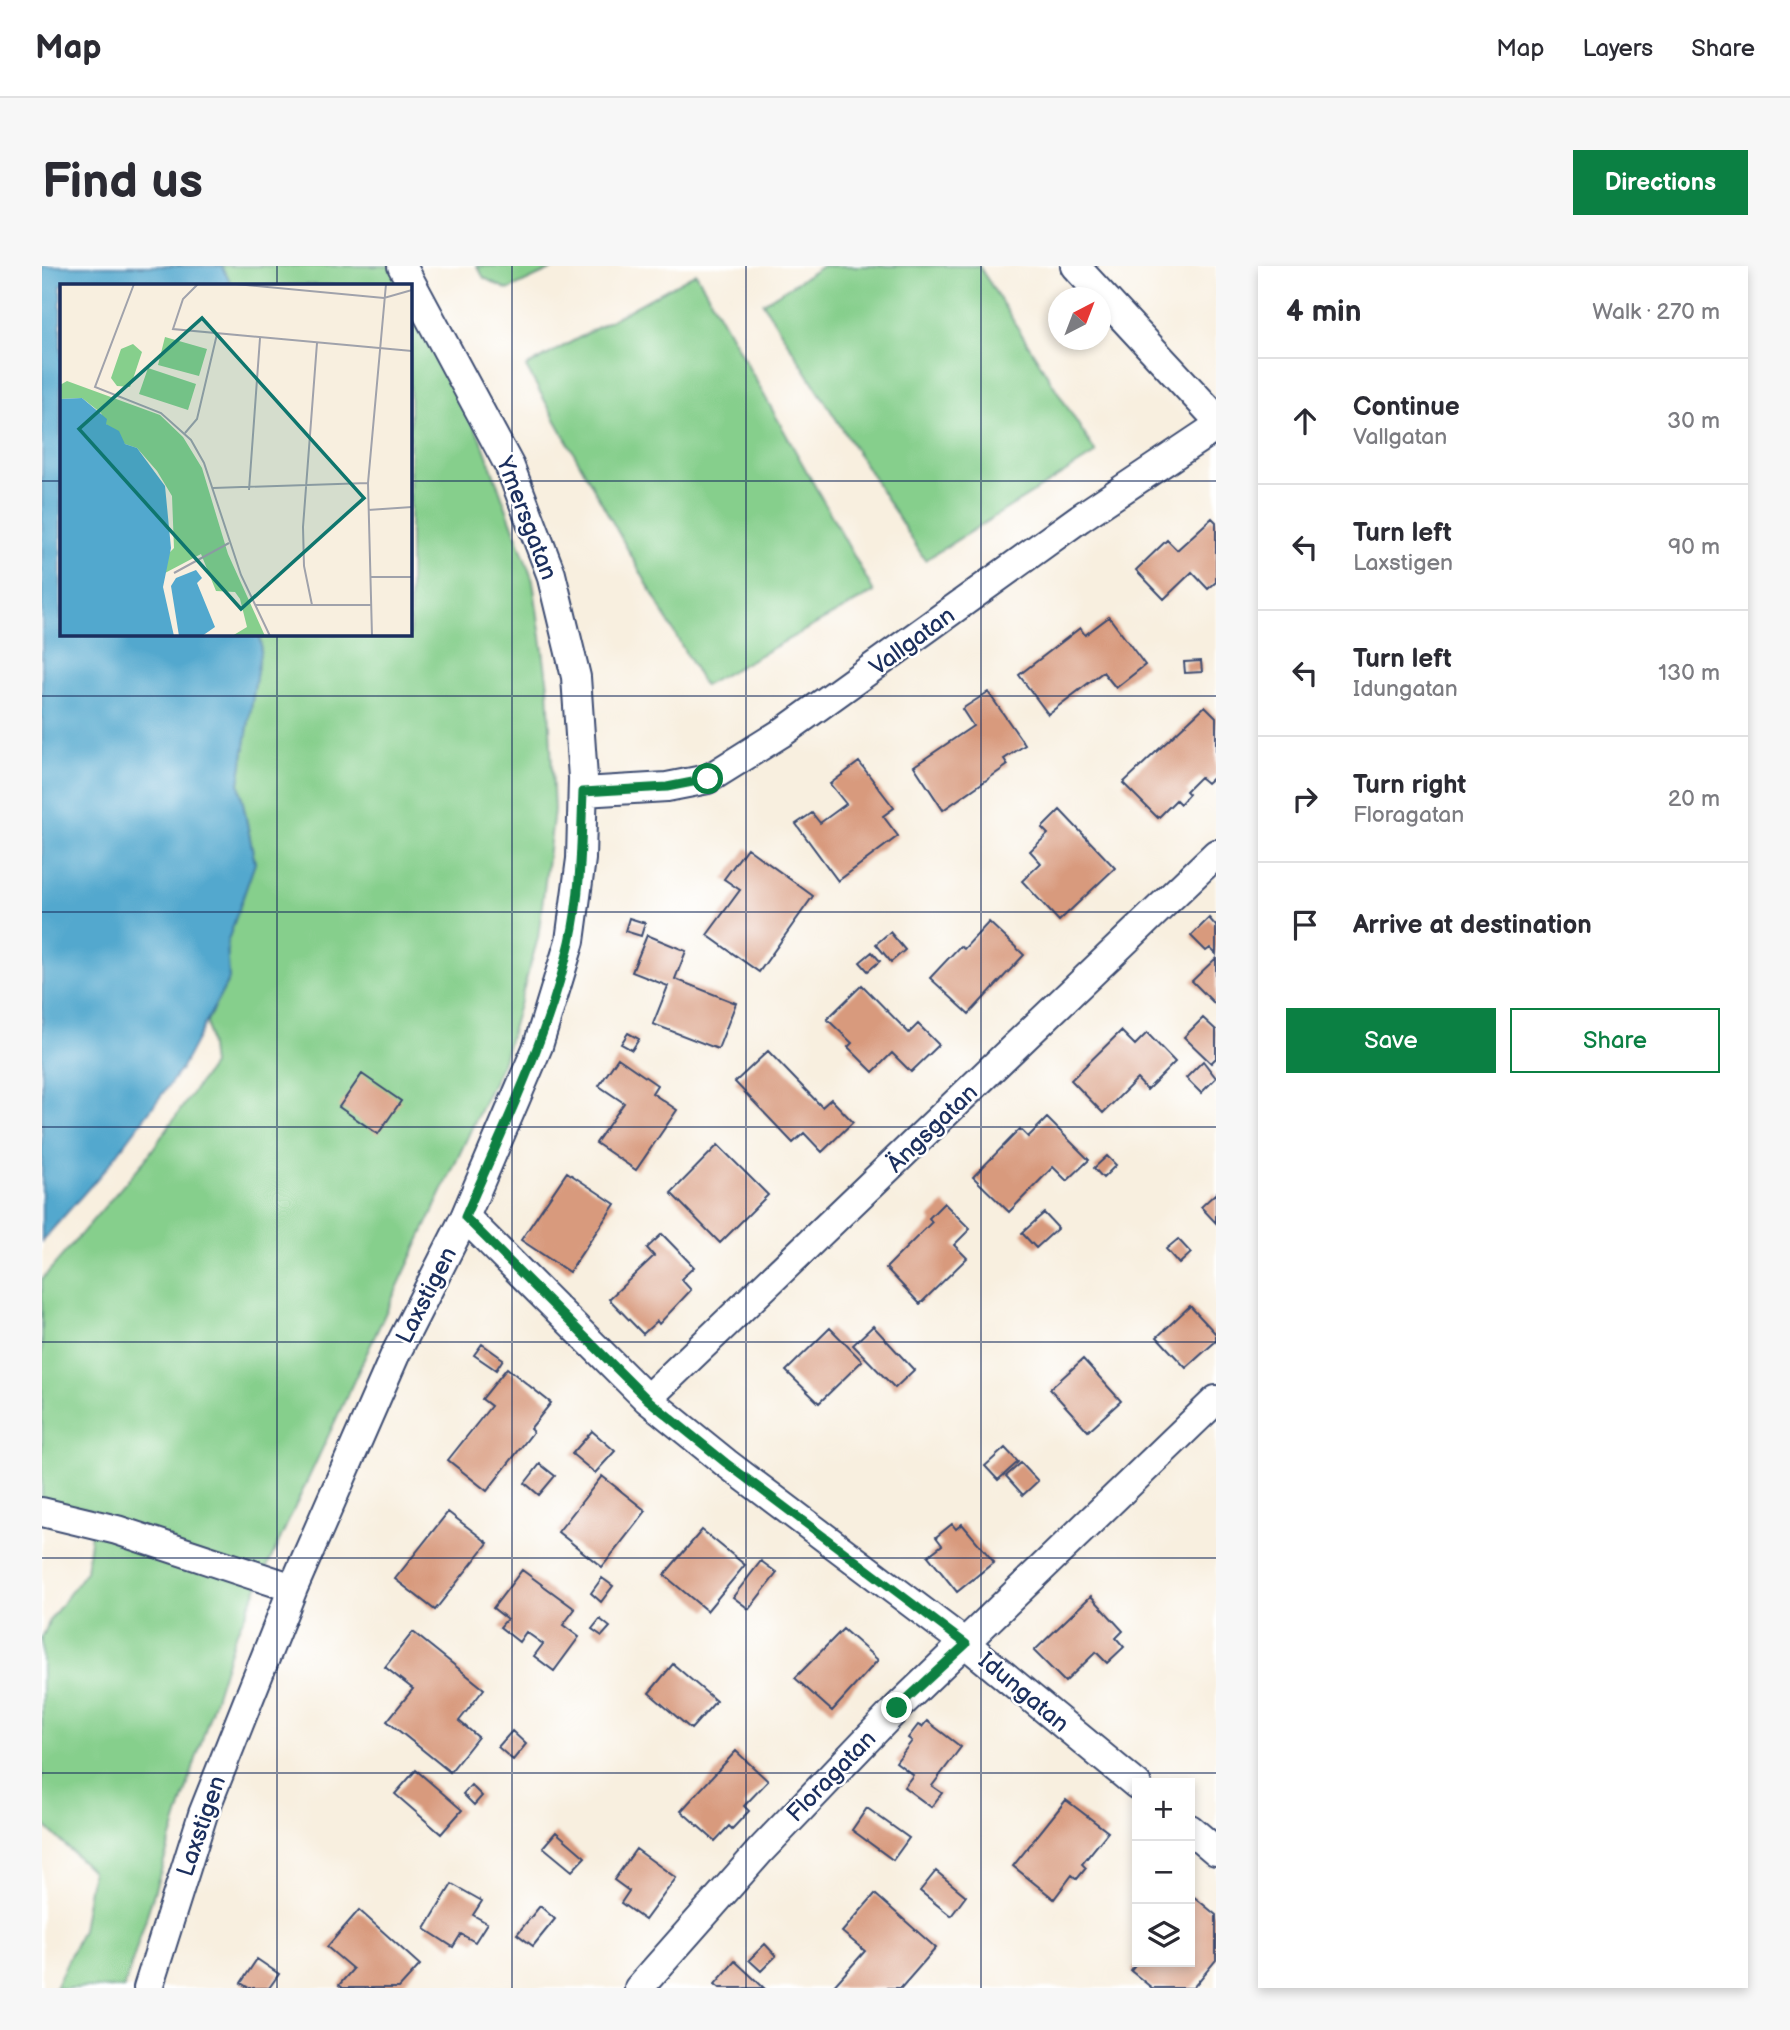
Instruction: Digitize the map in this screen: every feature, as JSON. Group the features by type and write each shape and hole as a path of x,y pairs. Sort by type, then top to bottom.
{"street":[{"name":"Ymersgatan","path":"402,266 510,467 551,574 576,677 583,792"},
{"path":"1075,266 1216,418"},
{"name":"Vallgatan","path":"583,792 667,787 708,779 806,717 1080,518 1216,427"},
{"name":"Laxstigen","path":"148,1988 203,1814 293,1588 395,1355 465,1217 538,1046 570,941 581,859 583,792"},
{"name":"Ängsgatan","path":"647,1399 1216,854"},
{"name":"Idungatan","path":"465,1217 647,1399 726,1463 966,1644 1132,1782"},
{"name":"Floragatan","path":"639,1988 760,1851 897,1708 1216,1401"},
{"path":"42,1512 117,1530 293,1588"},
{"path":"1195,1833 1216,1851"}],"green space":[{"path":"221,266 391,266 401,284 231,284"},
{"path":"477,266 559,266 508,290 484,278"},
{"path":"823,266 979,266 1096,453 925,560 763,303"},
{"path":"696,273 874,592 704,686 526,367"},
{"path":"411,301 482,442 533,581 548,686 554,810 538,938 503,1061 234,1638 124,1988 55,1988 82,1930 92,1871 42,1823 42,1638 50,1620 86,1571 94,1510 42,1500 42,1279 145,1160 212,1065 207,1021 229,979 227,943 255,863 239,783 261,646 259,635 411,635"}],"water":[{"path":"42,266 221,266 231,284 60,284 60,635 259,635 261,646 239,783 255,863 227,943 229,979 181,1069 108,1166 42,1241"}],"building":[{"path":"1212,518 1216,522 1216,582 1208,589 1192,572 1164,599 1136,570 1167,540 1177,550"},
{"path":"1109,617 1145,665 1116,688 1103,672 1048,714 1019,675 1080,628 1085,635"},
{"path":"1201,661 1202,672 1185,673 1184,662"},
{"path":"988,692 1025,745 1004,759 1008,765 943,810 914,766 973,726 962,709"},
{"path":"1205,706 1216,717 1216,775 1207,783 1200,777 1186,791 1189,794 1180,804 1176,800 1158,818 1123,783"},
{"path":"859,762 894,808 883,816 898,836 838,881 796,824 812,813 820,823 846,804 830,784"},
{"path":"1060,810 1115,868 1059,921 1022,881 1041,863 1030,851 1048,834 1042,828"},
{"path":"747,848 813,896 759,972 707,935 740,890 724,879"},
{"path":"629,918 645,923 641,936 625,931"},
{"path":"1209,918 1216,926 1216,954 1210,948 1206,951 1191,936"},
{"path":"989,922 1024,955 969,1014 930,978 960,946 964,949"},
{"path":"890,932 905,950 891,962 876,944"},
{"path":"647,935 686,951 675,979 736,1003 718,1049 653,1024 668,986 632,972"},
{"path":"872,952 880,961 868,971 860,962"},
{"path":"1216,958 1216,1005 1192,981"},
{"path":"862,985 909,1033 918,1024 939,1045 911,1072 892,1053 873,1072 848,1047 852,1043 827,1019"},
{"path":"1203,1018 1216,1030 1216,1058 1211,1063 1184,1037"},
{"path":"1121,1031 1135,1045 1147,1033 1175,1062 1147,1090 1137,1079 1103,1113 1071,1080"},
{"path":"628,1033 639,1039 632,1050 621,1044"},
{"path":"768,1051 822,1107 831,1099 853,1122 822,1152 804,1133 793,1143 735,1082"},
{"path":"618,1058 657,1085 652,1093 677,1110 636,1170 596,1143 624,1103 599,1086"},
{"path":"1203,1061 1216,1078 1201,1093 1186,1078"},
{"path":"362,1074 401,1101 378,1134 339,1107"},
{"path":"1047,1118 1089,1160 1067,1181 1053,1167 1009,1212 973,1177 1020,1129 1028,1137"},
{"path":"718,1145 768,1195 720,1243 671,1193"},
{"path":"1107,1156 1116,1165 1103,1178 1094,1168"},
{"path":"567,1172 615,1204 569,1272 521,1240"},
{"path":"1216,1193 1216,1223 1201,1207"},
{"path":"944,1203 970,1229 954,1245 967,1258 920,1304 886,1268 932,1222 929,1218"},
{"path":"1044,1213 1058,1228 1036,1248 1022,1233"},
{"path":"662,1234 694,1267 681,1279 691,1290 659,1324 657,1321 643,1334 609,1299 654,1256 647,1248"},
{"path":"1178,1239 1191,1253 1179,1264 1166,1249"},
{"path":"1190,1306 1216,1334 1216,1341 1186,1368 1157,1337"},
{"path":"873,1326 914,1370 895,1388 853,1345"},
{"path":"830,1328 862,1361 819,1403 786,1371"},
{"path":"482,1344 503,1359 496,1370 474,1355"},
{"path":"1083,1359 1121,1401 1088,1431 1050,1389"},
{"path":"507,1368 551,1403 530,1429 533,1432 487,1491 448,1460 491,1406 482,1399"},
{"path":"592,1431 615,1451 595,1473 572,1454"},
{"path":"1005,1448 1018,1462 998,1480 985,1466"},
{"path":"1021,1463 1038,1481 1023,1495 1006,1476"},
{"path":"540,1464 555,1476 539,1495 525,1483"},
{"path":"602,1476 646,1511 602,1567 558,1532"},
{"path":"448,1512 488,1543 435,1610 395,1579"},
{"path":"952,1524 956,1529 962,1524 994,1562 957,1592 928,1556 942,1545 936,1537"},
{"path":"702,1530 745,1565 707,1611 664,1575"},
{"path":"761,1561 777,1573 749,1609 733,1597"},
{"path":"522,1570 575,1609 563,1625 579,1637 554,1671 534,1656 543,1644 526,1632 519,1642 500,1627 507,1619 493,1608"},
{"path":"602,1578 613,1586 601,1602 591,1593"},
{"path":"1091,1596 1123,1631 1116,1638 1124,1647 1107,1663 1096,1652 1065,1682 1034,1651"},
{"path":"600,1619 610,1627 602,1636 592,1629"},
{"path":"843,1629 878,1660 832,1711 795,1678"},
{"path":"413,1632 484,1689 459,1721 478,1737 450,1772 387,1721 413,1689 385,1667"},
{"path":"673,1664 716,1701 691,1729 649,1693"},
{"path":"927,1721 961,1747 932,1786 942,1793 931,1807 904,1787 913,1775 896,1762 912,1741 908,1738 918,1725 922,1727"},
{"path":"512,1731 526,1744 513,1760 498,1747"},
{"path":"736,1751 768,1781 744,1806 749,1811 732,1829 729,1826 715,1841 681,1811"},
{"path":"416,1770 462,1810 441,1834 395,1794"},
{"path":"471,1785 482,1796 474,1805 463,1794"},
{"path":"1066,1800 1108,1832 1082,1864 1086,1868 1077,1879 1072,1875 1054,1899 1013,1866"},
{"path":"867,1808 909,1838 893,1860 852,1830"},
{"path":"556,1832 585,1857 572,1871 543,1847"},
{"path":"636,1849 676,1878 645,1920 621,1903 629,1891 614,1880"},
{"path":"936,1871 966,1896 951,1916 920,1891"},
{"path":"452,1884 482,1901 473,1915 487,1923 475,1942 461,1934 453,1947 425,1929"},
{"path":"875,1894 936,1948 901,1988 832,1988 865,1951 842,1932"},
{"path":"1195,1898 1216,1915 1216,1960 1193,1988 1152,1988 1131,1971 1134,1967 1195,1967"},
{"path":"540,1906 555,1919 533,1946 517,1934"},
{"path":"359,1910 420,1965 399,1988 343,1988 339,1985 353,1969 327,1947"},
{"path":"765,1944 776,1956 761,1971 749,1960"},
{"path":"257,1959 279,1974 269,1988 249,1988 241,1983"},
{"path":"735,1961 764,1988 720,1988 715,1984"}],"route":[{"path":"708,779 667,787 583,792 581,859 570,941 538,1046 465,1217 647,1399 726,1463 966,1644 897,1708"}]}
